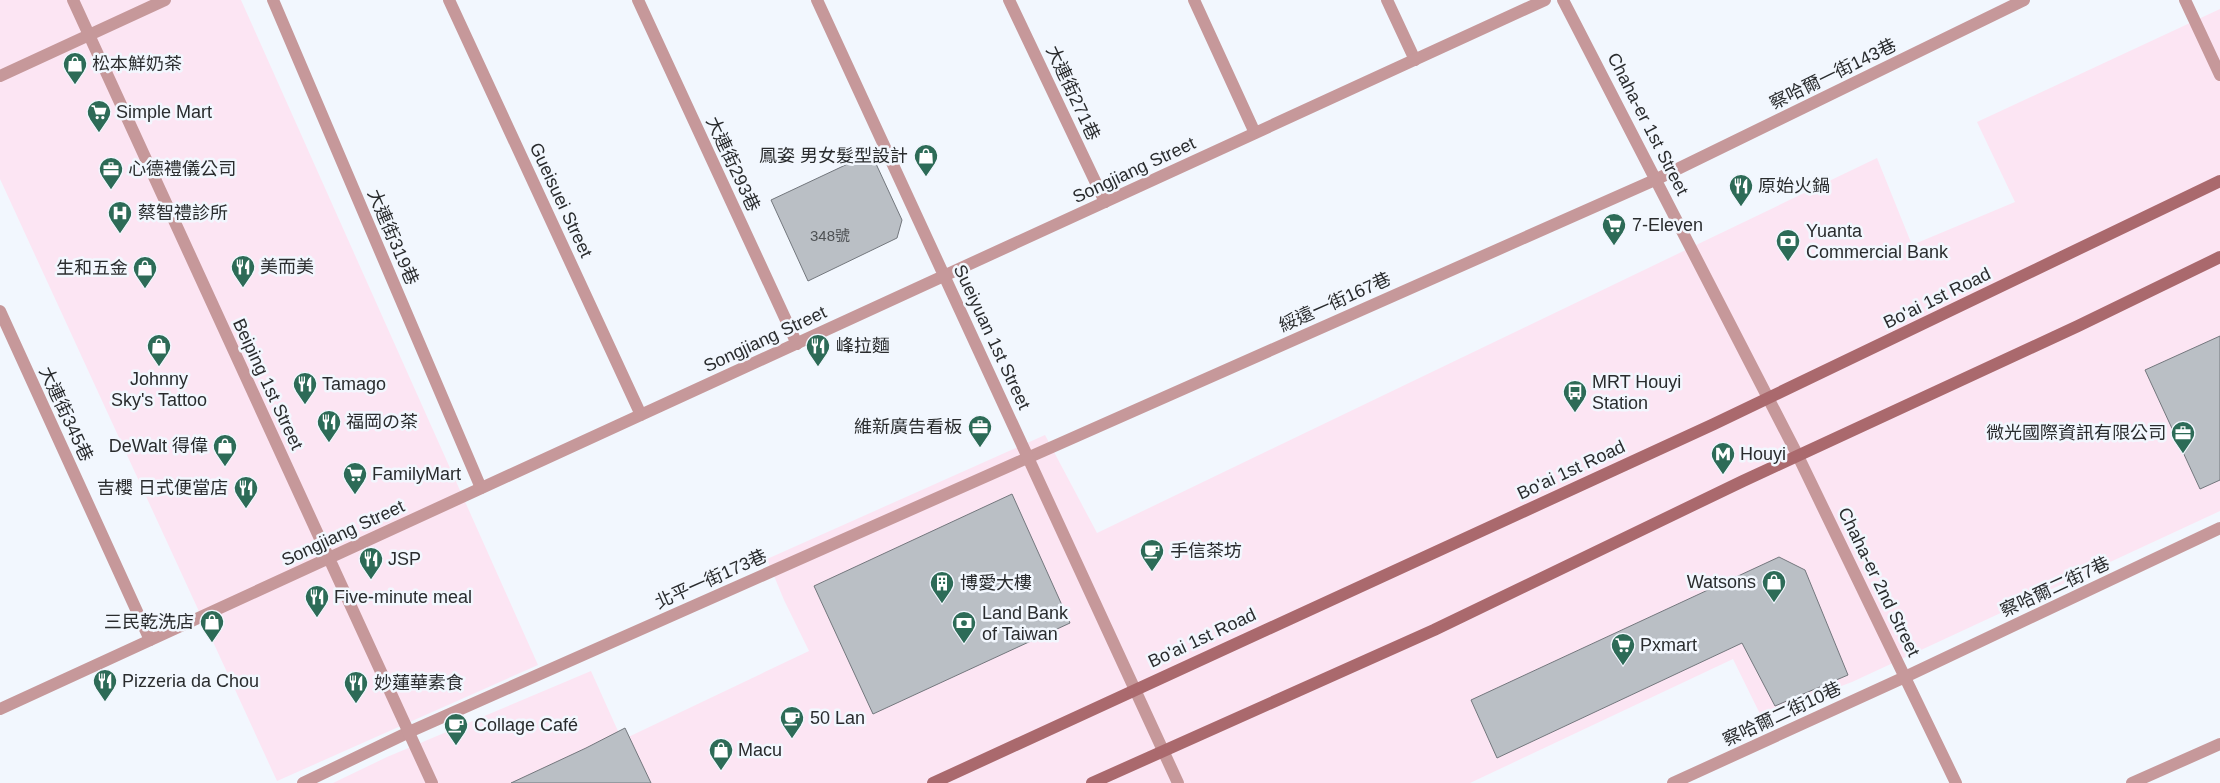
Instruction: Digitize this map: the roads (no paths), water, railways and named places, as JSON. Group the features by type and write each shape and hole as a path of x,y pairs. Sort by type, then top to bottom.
{"main road":[{"name":"Bo'ai 1st Road","path":"932,783 1769,398 2220,181"},
{"path":"1092,783 1434,630 2220,257"}],"street":[{"name":"Beiping 1st Street","path":"73,0 432,783"},
{"path":"0,76 166,0"},
{"name":"大連街319巷","path":"273,0 482,488"},
{"name":"Gueisuei Street","path":"450,0 641,415"},
{"name":"大連街293巷","path":"638,0 797,344"},
{"name":"Sueiyuan 1st Street","path":"817,0 1178,783"},
{"name":"大連街271巷","path":"1009,0 1105,202"},
{"path":"1194,0 1256,133"},
{"path":"1387,0 1416,60"},
{"name":"Songjiang Street","path":"0,709 1545,0"},
{"name":"Chaha-er 1st Street","path":"1563,0 1769,398"},
{"name":"察哈爾一街143巷","path":"1656,178 2024,0"},
{"path":"2185,0 2220,75"},
{"name":"綏遠一街167巷","path":"1028,457 1656,178"},
{"name":"大連街345巷","path":"0,311 150,640"},
{"name":"Chaha-er 2nd Street","path":"1769,398 1956,783"},
{"name":"北平一街173巷","path":"303,783 408,732 1028,457"},
{"name":"察哈爾二街7巷","path":"1905,677 2220,528"},
{"name":"察哈爾二街10巷","path":"1673,783 1905,677"},
{"path":"2132,783 2148,780 2220,744"}],"place":[{"name":"松本鮮奶茶","path":"75,85"},
{"name":"Simple Mart","path":"99,133"},
{"name":"鳳姿 男女髮型設計","path":"926,177"},
{"name":"心德禮儀公司","path":"111,190"},
{"name":"原始火鍋","path":"1741,207"},
{"name":"蔡智禮診所","path":"120,234"},
{"name":"7-Eleven","path":"1614,246"},
{"name":"Yuanta Commercial Bank","path":"1788,262"},
{"name":"美而美","path":"243,288"},
{"name":"生和五金","path":"145,289"},
{"name":"Johnny Sky's Tattoo","path":"159,367"},
{"name":"峰拉麵","path":"818,367"},
{"name":"Tamago","path":"305,405"},
{"name":"MRT Houyi Station","path":"1575,413"},
{"name":"福岡の茶","path":"329,443"},
{"name":"維新廣告看板","path":"980,448"},
{"name":"微光國際資訊有限公司","path":"2183,454"},
{"name":"DeWalt 得偉","path":"225,467"},
{"name":"Houyi","path":"1723,475"},
{"name":"FamilyMart","path":"355,495"},
{"name":"吉櫻 日式便當店","path":"246,509"},
{"name":"手信茶坊","path":"1152,572"},
{"name":"JSP","path":"371,580"},
{"name":"Watsons","path":"1774,603"},
{"name":"博愛大樓","path":"942,604"},
{"name":"Five-minute meal","path":"317,618"},
{"name":"三民乾洗店","path":"212,643"},
{"name":"Land Bank of Taiwan","path":"964,644"},
{"name":"Pxmart","path":"1623,666"},
{"name":"Pizzeria da Chou","path":"105,702"},
{"name":"妙蓮華素食","path":"356,704"},
{"name":"50 Lan","path":"792,739"},
{"name":"Collage Café","path":"456,746"},
{"name":"Macu","path":"721,771"}]}
